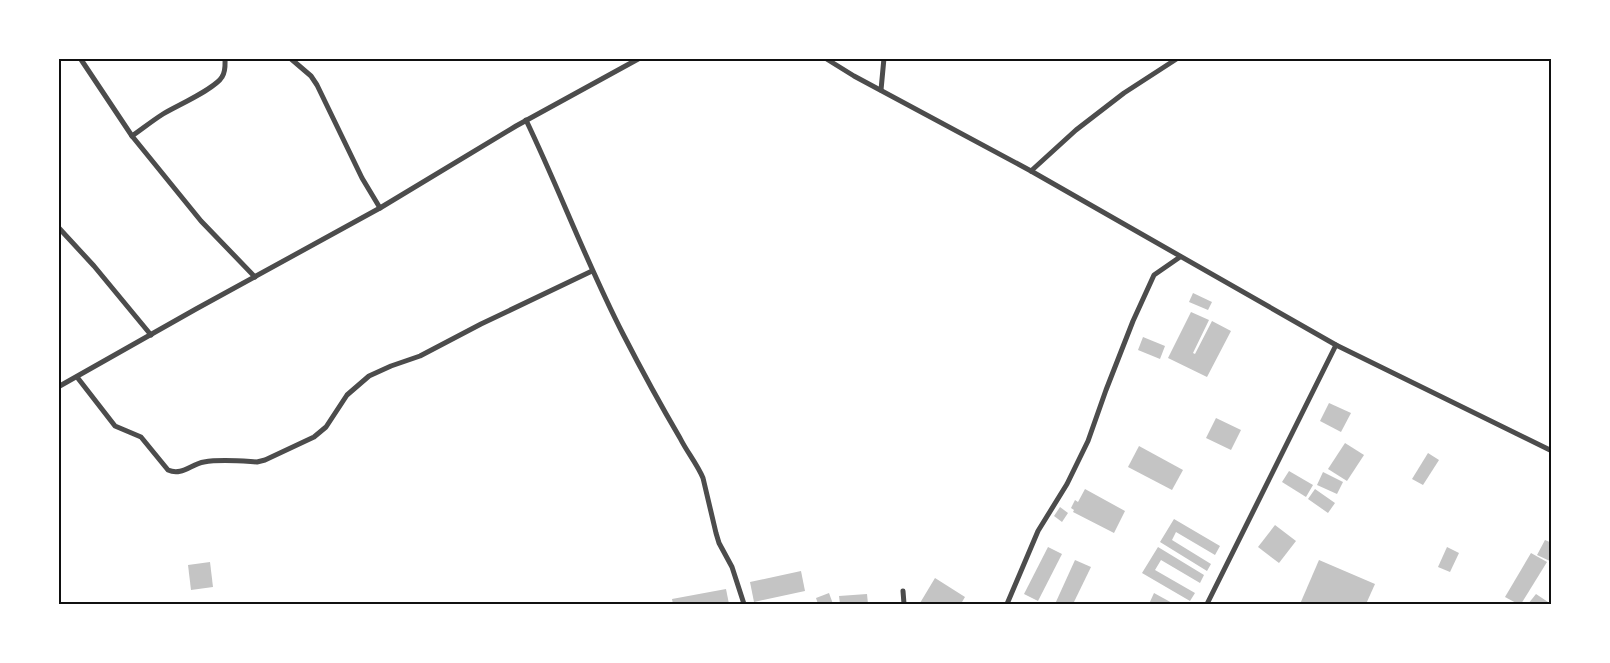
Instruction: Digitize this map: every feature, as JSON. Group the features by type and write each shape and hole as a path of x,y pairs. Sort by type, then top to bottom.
{"street":[{"path":"80,58 132,136 201,221 255,277"},
{"path":"132,136 220,80 224,75 225,58"},
{"path":"290,58 311,76 317,85 362,178 380,208"},
{"path":"58,387 380,208 526,120 640,58"},
{"path":"825,58 1031,171 1336,345 1551,452"},
{"path":"881,90 884,58"},
{"path":"1031,171 1076,130 1124,93 1178,58"},
{"path":"526,120 549,168 592,271 622,333 700,470 716,533 732,567 744,604"},
{"path":"58,227 94,266 151,335"},
{"path":"1007,604 1038,531 1067,484 1088,441 1133,321 1154,275 1180,257"},
{"path":"77,377 115,426 141,437 168,470 180,472 208,461 258,462 314,437 326,427 347,395 369,376 420,357 481,324 592,271"},
{"path":"1207,604 1336,345"},
{"path":"903,591 904,604"}],"building":[{"path":"1193,293 1212,302 1208,310 1189,302"},
{"path":"1191,312 1209,320 1193,353 1195,354 1212,321 1231,331 1207,377 1168,358"},
{"path":"1143,337 1165,346 1160,359 1138,350"},
{"path":"1329,403 1351,413 1341,432 1320,421"},
{"path":"1216,418 1241,430 1231,450 1206,438"},
{"path":"1345,443 1364,455 1347,481 1328,469"},
{"path":"1139,446 1183,470 1172,490 1128,467"},
{"path":"1428,453 1439,460 1423,485 1412,479"},
{"path":"1289,471 1313,485 1306,497 1282,482"},
{"path":"1323,472 1343,482 1337,494 1317,485"},
{"path":"1085,489 1125,511 1114,533 1073,512 1071,508 1075,500 1078,502"},
{"path":"1315,489 1335,503 1328,513 1308,499"},
{"path":"1060,507 1068,513 1062,522 1054,516"},
{"path":"1174,519 1220,546 1215,555 1176,532 1172,540 1211,564 1207,571 1160,542"},
{"path":"1275,525 1296,541 1279,563 1258,547"},
{"path":"1545,540 1552,543 1552,562 1537,555"},
{"path":"1048,547 1062,554 1038,601 1024,594"},
{"path":"1158,547 1204,575 1200,583 1161,560 1155,570 1195,593 1190,601 1142,573"},
{"path":"1447,547 1459,553 1450,572 1438,567"},
{"path":"1531,553 1547,562 1521,604 1518,604 1505,597"},
{"path":"1075,560 1091,567 1073,604 1055,604"},
{"path":"1319,560 1375,584 1366,604 1300,604"},
{"path":"210,562 213,587 191,590 188,565"},
{"path":"801,571 805,591 754,602 750,582"},
{"path":"935,578 965,597 962,602 965,604 920,603"},
{"path":"726,589 729,604 673,604 672,599"},
{"path":"829,593 833,604 818,604 816,598"},
{"path":"1154,593 1174,604 1149,604"},
{"path":"867,594 868,604 840,604 839,596"},
{"path":"1536,594 1551,604 1528,604"}]}
